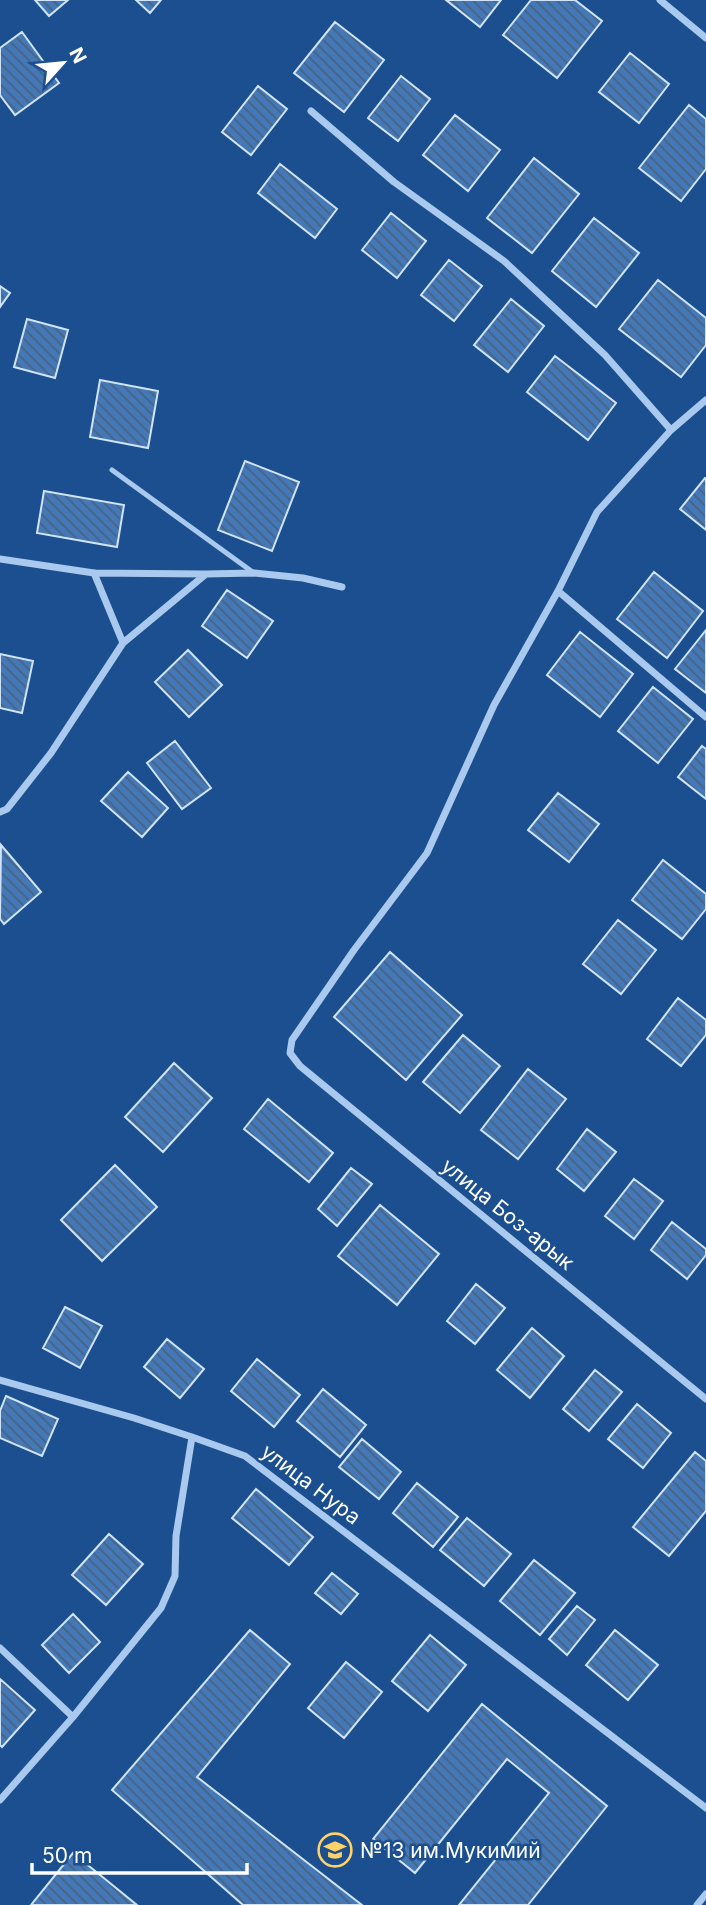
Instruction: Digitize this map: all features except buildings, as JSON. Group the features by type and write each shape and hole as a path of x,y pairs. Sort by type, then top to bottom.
{"street":[{"path":"660,0 706,37"},
{"path":"311,111 394,182 504,261 606,355 671,430"},
{"path":"706,400 671,430 597,512 558,591 706,717"},
{"path":"0,559 94,573 254,573 303,578 342,587"},
{"path":"94,573 123,643"},
{"path":"0,813 7,809 51,753 123,643 206,574"},
{"name":"улица Боз-арык","path":"558,591 494,705 427,853 354,950 292,1040 290,1053 300,1066 706,1399"},
{"name":"улица Нура","path":"0,1380 134,1418 245,1456 706,1808"},
{"path":"0,1800 161,1608 175,1576 176,1536 192,1437"},
{"path":"0,1648 72,1717"},
{"path":"697,1905 706,1895"}],"lane":[{"path":"112,470 254,573"}],"place":[{"name":"№13 им.Мукимий","path":"335,1850"}]}
